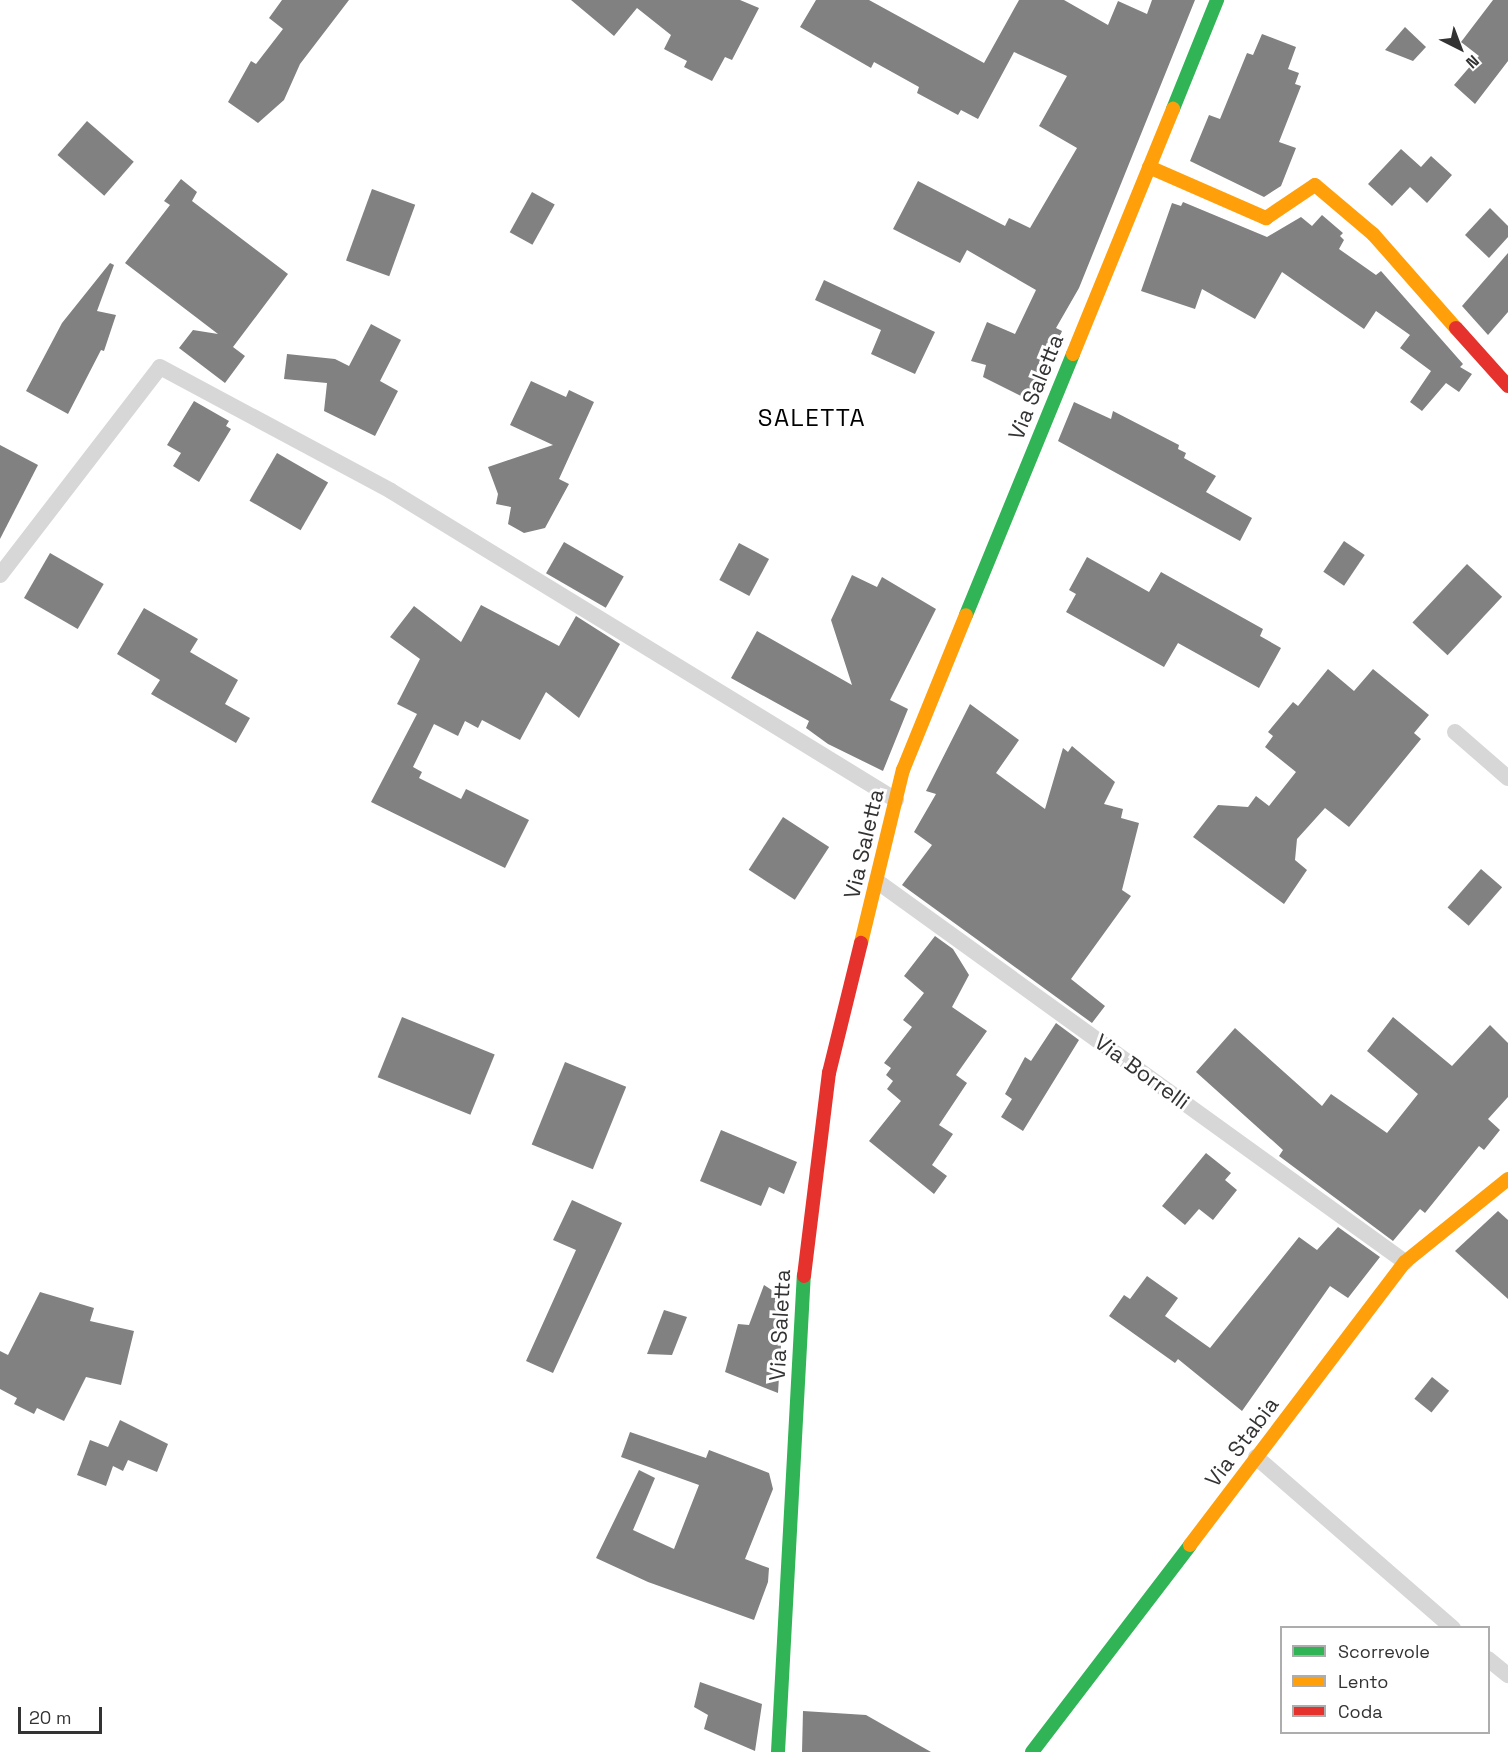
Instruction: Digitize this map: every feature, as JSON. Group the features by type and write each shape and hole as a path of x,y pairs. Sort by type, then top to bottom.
{"street":[{"name":"Via Saletta","path":"778,1752 804,1267 829,1073 879,882 903,770 1216,0"},
{"path":"1149,167 1266,218 1316,185 1373,234 1508,386"},
{"name":"Via Stabia","path":"1032,1752 1405,1262 1508,1179"}],"lane":[{"path":"0,575 160,367 391,491 896,800"},
{"path":"1455,732 1508,778"},
{"name":"Via Borrelli","path":"879,882 1405,1262"},
{"path":"1256,1457 1451,1626"},
{"path":"1490,1661 1508,1676"}],"building":[{"path":"282,0 349,0 300,64 284,100 258,123 228,102 251,61 256,64 283,29 269,18"},
{"path":"571,0 740,0 759,8 732,60 725,57 712,81 684,67 687,61 664,49 671,35 637,8 614,36"},
{"path":"816,0 869,0 984,63 1019,0 1064,0 1108,25 1118,1 1147,14 1152,0 1195,0 1079,288 1056,328 1062,331 1033,402 983,377 986,365 971,361 987,322 1015,334 1036,290 967,250 960,263 893,229 918,181 1005,226 1009,218 1030,228 1077,148 1039,126 1067,76 1014,52 978,119 961,110 958,115 917,93 919,87 874,62 871,68 800,27"},
{"path":"1493,0 1508,0 1508,61 1475,104 1454,85 1479,56 1461,42"},
{"path":"1405,27 1426,47 1413,61 1385,50"},
{"path":"1262,34 1296,47 1288,69 1299,73 1295,84 1301,86 1279,142 1296,148 1281,186 1264,197 1190,161 1209,115 1220,119 1247,53 1253,55"},
{"path":"87,121 134,162 104,196 57,155"},
{"path":"1401,149 1421,167 1431,156 1452,175 1427,203 1410,187 1392,206 1368,184"},
{"path":"181,179 197,192 192,201 288,274 233,347 245,356 225,383 179,348 193,330 218,334 125,263 170,205 164,201"},
{"path":"372,189 415,205 389,276 346,260"},
{"path":"532,192 555,205 532,245 510,232"},
{"path":"1183,202 1267,237 1301,217 1312,226 1322,215 1343,233 1340,236 1344,240 1339,249 1376,275 1381,271 1463,364 1460,367 1472,374 1459,392 1446,383 1422,411 1410,402 1431,371 1400,348 1410,335 1376,311 1364,329 1282,272 1255,319 1202,289 1195,309 1141,291 1172,203 1181,206"},
{"path":"1490,208 1508,226 1508,237 1489,258 1465,235"},
{"path":"1508,253 1508,312 1488,335 1462,306"},
{"path":"110,263 114,265 97,311 116,315 104,351 101,350 68,414 26,391 62,323"},
{"path":"824,280 935,332 915,374 871,354 881,330 815,300"},
{"path":"371,324 401,340 380,381 398,391 375,436 324,411 327,383 284,379 287,354 335,359 349,366"},
{"path":"531,381 566,397 569,390 594,402 559,479 569,484 545,528 524,533 508,524 511,507 496,504 498,494 488,467 553,445 510,425"},
{"path":"194,401 229,421 226,426 231,429 199,482 173,466 181,453 167,445"},
{"path":"1074,402 1111,419 1113,411 1179,445 1178,449 1186,453 1184,458 1216,476 1206,492 1252,518 1240,541 1058,441"},
{"path":"0,445 38,465 0,539"},
{"path":"277,453 328,482 301,530 250,501"},
{"path":"1344,541 1365,555 1344,586 1323,572"},
{"path":"564,542 624,576 606,608 546,573"},
{"path":"739,543 769,559 749,596 719,580"},
{"path":"50,553 104,584 78,629 24,598"},
{"path":"1087,557 1149,592 1161,572 1263,629 1260,636 1281,648 1259,688 1178,643 1164,667 1066,612 1076,594 1069,590"},
{"path":"1467,564 1502,597 1448,655 1412,623"},
{"path":"852,575 877,587 882,577 936,609 890,700 908,709 883,771 828,744 806,728 809,721 731,678 757,631 852,685 831,620"},
{"path":"481,605 559,646 576,616 620,644 579,718 546,692 520,740 482,720 478,728 465,721 458,736 434,724 413,767 422,772 419,778 461,799 466,789 529,820 505,868 371,802 417,714 397,704 420,659 390,637 414,606 461,642"},
{"path":"144,608 198,639 190,652 238,680 225,704 250,718 236,743 151,694 160,680 117,654"},
{"path":"1328,669 1354,691 1373,669 1429,715 1414,733 1421,739 1349,827 1325,808 1297,839 1295,860 1307,870 1284,904 1193,837 1218,805 1248,807 1256,796 1269,806 1296,772 1265,747 1273,736 1268,732 1293,702 1298,706"},
{"path":"970,704 1019,740 996,773 1045,809 1063,748 1068,752 1072,746 1115,782 1104,804 1123,809 1121,818 1139,823 1122,890 1131,896 1071,979 1105,1006 1092,1023 902,885 932,845 914,832 936,794 926,791"},
{"path":"783,817 829,847 795,900 749,870"},
{"path":"1481,869 1502,887 1469,926 1448,907"},
{"path":"935,936 953,949 969,975 952,1007 987,1031 956,1075 967,1083 939,1125 953,1134 932,1165 947,1176 934,1194 869,1141 901,1101 887,1089 893,1081 886,1075 891,1068 884,1063 912,1027 903,1020 924,993 904,976"},
{"path":"402,1017 495,1054 470,1115 378,1077"},
{"path":"1393,1017 1452,1066 1490,1025 1508,1043 1508,1097 1488,1119 1500,1130 1484,1150 1479,1146 1425,1213 1420,1209 1393,1241 1279,1156 1283,1150 1196,1072 1235,1028 1322,1106 1331,1094 1387,1133 1418,1094 1367,1051"},
{"path":"1056,1023 1079,1040 1023,1131 1001,1117 1012,1099 1005,1094 1025,1057 1031,1061"},
{"path":"565,1062 626,1087 593,1169 532,1145"},
{"path":"721,1130 797,1162 784,1194 769,1187 761,1206 700,1181"},
{"path":"1206,1153 1231,1173 1225,1180 1237,1190 1213,1220 1199,1209 1185,1225 1162,1206"},
{"path":"572,1200 622,1223 553,1373 526,1361 576,1250 553,1240"},
{"path":"1498,1211 1508,1220 1508,1299 1455,1251"},
{"path":"1338,1227 1380,1257 1348,1298 1330,1286 1242,1411 1178,1359 1175,1363 1109,1316 1124,1295 1130,1299 1147,1276 1178,1298 1165,1316 1210,1348 1299,1237 1317,1250"},
{"path":"764,1285 784,1298 778,1393 725,1372 738,1324 749,1325"},
{"path":"40,1292 94,1308 90,1321 134,1331 121,1385 86,1377 64,1421 37,1408 34,1414 14,1404 17,1398 0,1389 0,1351 8,1355"},
{"path":"664,1310 687,1317 672,1355 647,1354"},
{"path":"1432,1377 1449,1391 1431,1413 1414,1399"},
{"path":"120,1420 168,1444 157,1472 128,1460 123,1471 113,1466 106,1486 77,1475 90,1440 108,1447"},
{"path":"630,1432 706,1458 709,1450 769,1473 773,1489 745,1559 769,1568 768,1582 754,1620 648,1582 596,1558 639,1470 655,1478 633,1530 674,1549 699,1485 621,1457"},
{"path":"700,1682 762,1704 755,1751 704,1729 708,1715 694,1707"},
{"path":"803,1711 866,1715 931,1752 802,1752"}],"traffic: fast":[{"path":"1173,109 1217,0"},
{"path":"966,615 1073,354"},
{"path":"778,1752 804,1276"},
{"path":"1032,1752 1190,1545"}],"traffic: slow":[{"path":"1073,354 1173,109"},
{"path":"1149,167 1266,218 1315,185 1373,234 1456,328"},
{"path":"861,943 903,770 966,615"},
{"path":"1190,1545 1405,1262 1508,1179"}],"traffic: jam":[{"path":"1456,328 1508,386"},
{"path":"804,1276 829,1073 861,943"}],"district":[{"name":"SALETTA","path":"812,418"}]}
